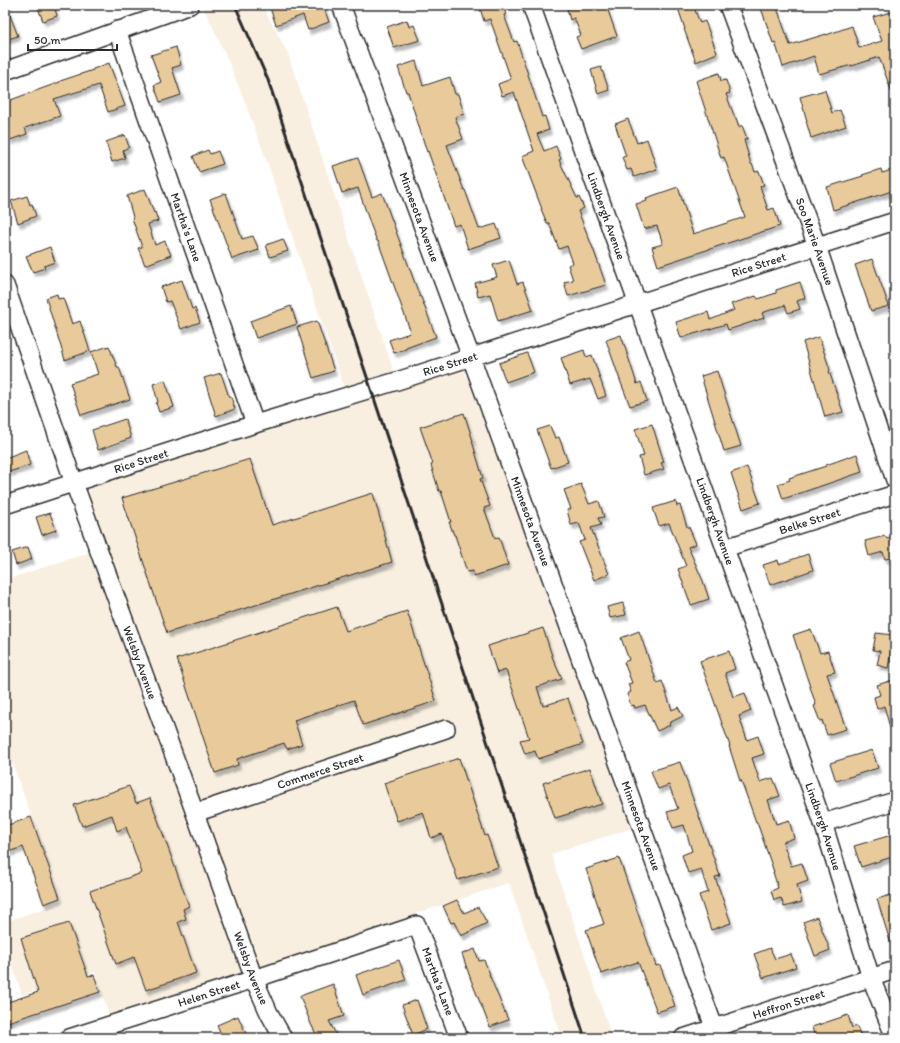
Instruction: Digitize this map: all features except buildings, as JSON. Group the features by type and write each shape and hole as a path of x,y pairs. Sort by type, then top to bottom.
{"street":[{"path":"5,71 190,5"},
{"name":"Minnesota Avenue","path":"341,5 716,1033"},
{"name":"Lindbergh Avenue","path":"531,5 823,822 871,978 895,1038"},
{"name":"Soo Marie Avenue","path":"728,5 817,246 895,480"},
{"name":"Martha's Lane","path":"117,30 255,424"},
{"name":"Rice Street","path":"5,505 255,424 470,358 895,221"},
{"name":"Welsby Avenue","path":"5,285 74,483 254,979 269,1013 283,1038"},
{"name":"Belke Street","path":"725,548 895,494"},
{"name":"Commerce Street","path":"195,813 446,729"},
{"path":"823,822 895,801"},
{"name":"Martha's Lane","path":"417,925 459,1038"},
{"name":"Helen Street","path":"69,1038 417,925"},
{"name":"Heffron Street","path":"682,1038 716,1033 895,970"}],"shaded area":[{"path":"201,5 262,5 288,54 397,381 460,368 463,369 516,500 632,828 551,854 612,1038 562,1038 509,883 417,913 419,919 110,1018 95,972 22,995 5,943 5,922 62,902 5,743 5,580 106,547 88,497 90,489 94,484 349,402 267,162 244,100 228,60"}],"railway":[{"path":"235,5 268,80 585,1038"}]}
